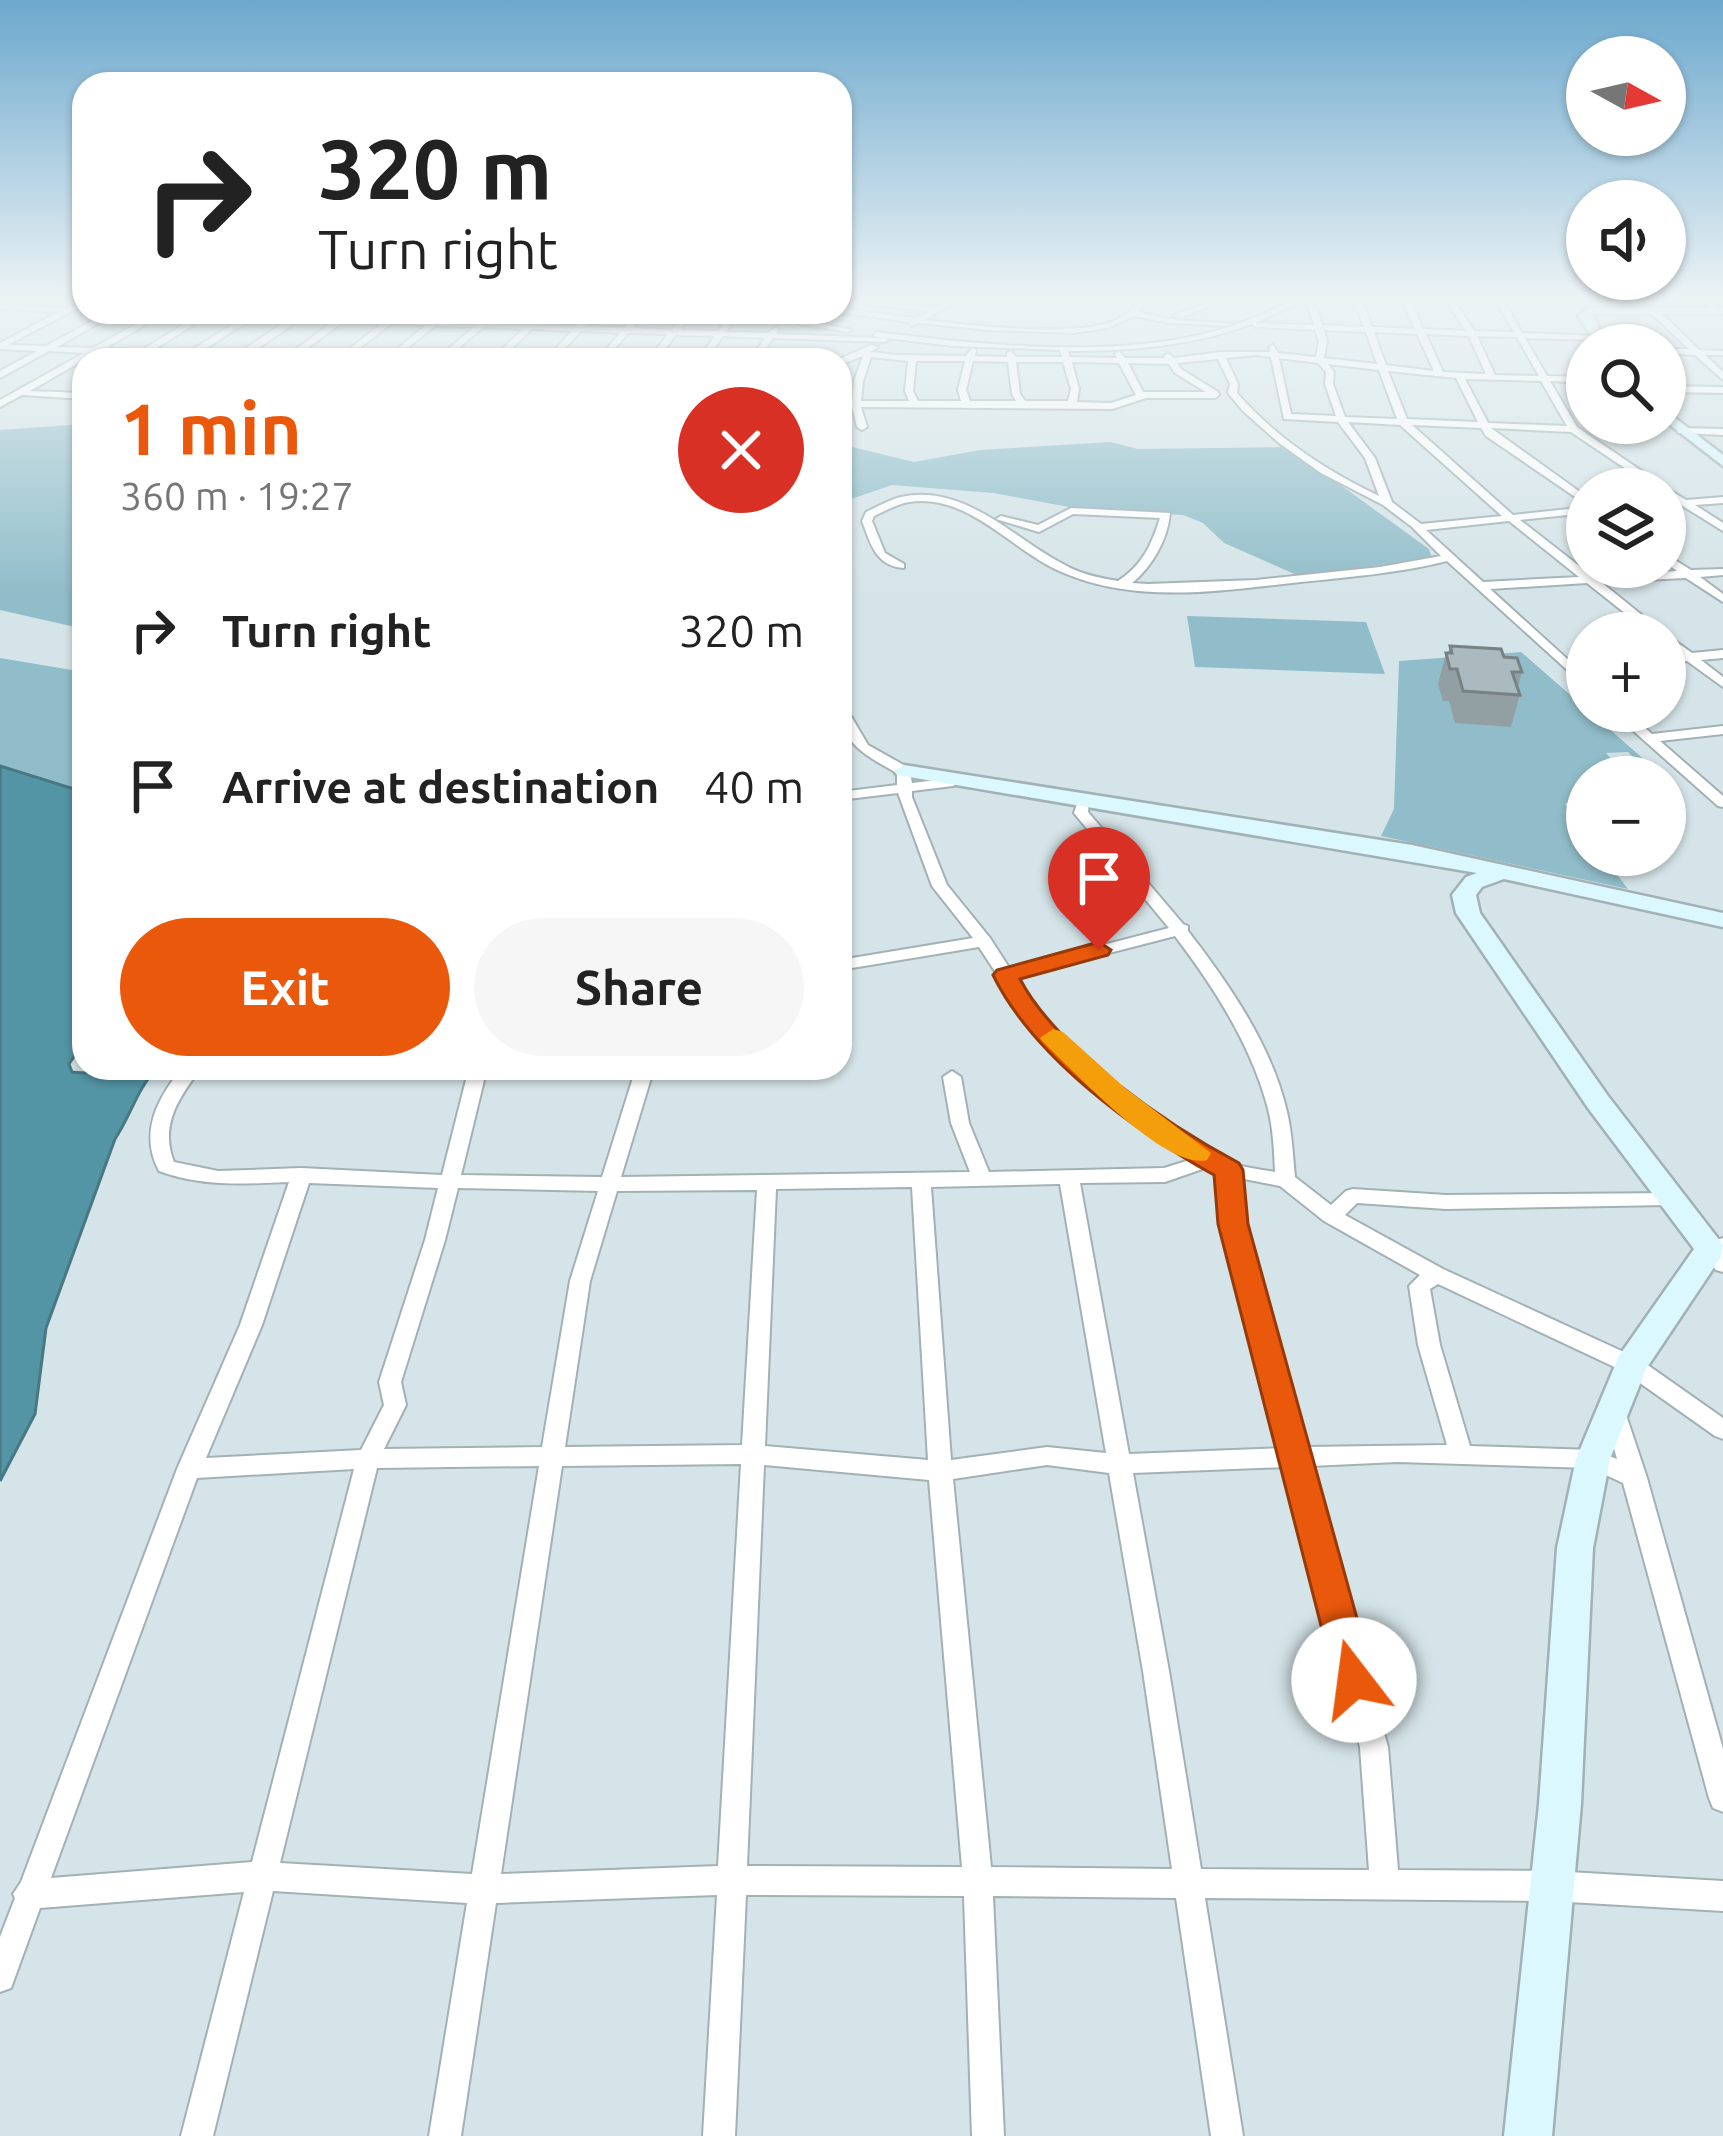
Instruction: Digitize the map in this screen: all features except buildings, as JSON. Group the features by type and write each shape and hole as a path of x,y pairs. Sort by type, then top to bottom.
{"street":[{"path":"858,397 862,428"},
{"path":"912,397 915,404"},
{"path":"964,397 966,404"},
{"path":"1018,397 1023,405"},
{"path":"1072,404 1073,397"},
{"path":"852,404 1112,406 1139,397"},
{"path":"1235,397 1249,413 1324,471 1387,503 1418,526 1566,665"},
{"path":"1283,397 1287,417 1566,430"},
{"path":"1333,397 1342,421 1370,458 1387,503"},
{"path":"1393,397 1403,422 1488,500 1566,561"},
{"path":"1470,397 1490,434 1566,490"},
{"path":"49,411 72,399"},
{"path":"1686,431 1723,432"},
{"path":"1686,434 1723,462"},
{"path":"1595,444 1631,468"},
{"path":"901,566 880,555 867,521 883,506 924,498 1033,529 1067,512 1166,515 1154,552 1142,560 1130,580 1119,585"},
{"path":"1686,503 1723,500"},
{"path":"1686,504 1723,528"},
{"path":"963,506 1075,574 1119,585 1199,591 1448,558"},
{"path":"1418,526 1566,509"},
{"path":"1688,574 1723,572"},
{"path":"1688,574 1723,599"},
{"path":"1480,586 1566,582"},
{"path":"1599,588 1630,612"},
{"path":"1686,657 1723,654"},
{"path":"1686,655 1723,683"},
{"path":"852,730 862,748 904,780 940,886 984,941 1016,996 1062,1048 1170,1138 1219,1165 1286,1180 1330,1216 1436,1274 1631,1365 1723,1430"},
{"path":"1648,738 1723,730"},
{"path":"1641,732 1723,803"},
{"path":"852,793 904,780 953,782 1084,801 1412,852 1723,920"},
{"path":"1084,801 1082,813 1182,929 1241,1028 1275,1099 1286,1180"},
{"path":"1502,872 1474,882 1464,895 1468,913 1670,1198 1718,1253 1631,1365 1616,1412 1593,1459 1575,1549 1552,1886 1528,2136"},
{"path":"1006,975 1182,929"},
{"path":"852,963 984,941"},
{"path":"952,1077 960,1123 981,1176"},
{"path":"183,1080 172,1094 158,1138 166,1166 187,1176 301,1175 446,1184 767,1182 1165,1175 1219,1165"},
{"path":"196,2136 368,1459 395,1405 390,1382 435,1240 475,1080"},
{"path":"446,2136 580,1281 641,1080"},
{"path":"1219,1165 1374,1747 1385,1885"},
{"path":"0,1977 189,1469 273,1265 301,1175"},
{"path":"1069,1177 1189,1883 1227,2136"},
{"path":"922,1179 940,1471 978,1882 988,2136"},
{"path":"719,2136 767,1182"},
{"path":"1330,1216 1353,1196 1446,1202 1670,1198"},
{"path":"1436,1274 1420,1286 1422,1303 1461,1455"},
{"path":"1616,1412 1723,1798"},
{"path":"189,1469 368,1459 752,1454 940,1471 1047,1456 1118,1464 1297,1455 1461,1455 1593,1459 1635,1478"},
{"path":"28,1894 262,1876 484,1889 732,1880 1552,1886 1723,1896"}],"shaded area":[{"path":"72,425 72,626 0,610 0,430"},
{"path":"1110,442 1138,449 1288,447 1429,549 1432,558 1299,576 1224,543 1203,523 1183,515 1086,510 993,493 892,485 852,499 852,447 914,462 980,450"},
{"path":"1187,616 1366,622 1385,674 1195,667"},
{"path":"1521,652 1566,691 1566,732 1613,732 1640,756 1628,752 1566,756 1566,876 1381,836 1394,809 1399,661"},
{"path":"0,658 72,670 72,788 0,766"},
{"path":"0,766 72,788 72,1080 148,1080 115,1139 46,1328 35,1414 0,1481"},
{"path":"1567,876 1618,876 1628,889"}],"slow traffic":[{"path":"1053,1038 1115,1095 1196,1153"}],"route":[{"path":"1099,950 1006,975 1032,1015 1115,1095 1170,1138 1229,1170 1233,1224 1354,1680"}]}
